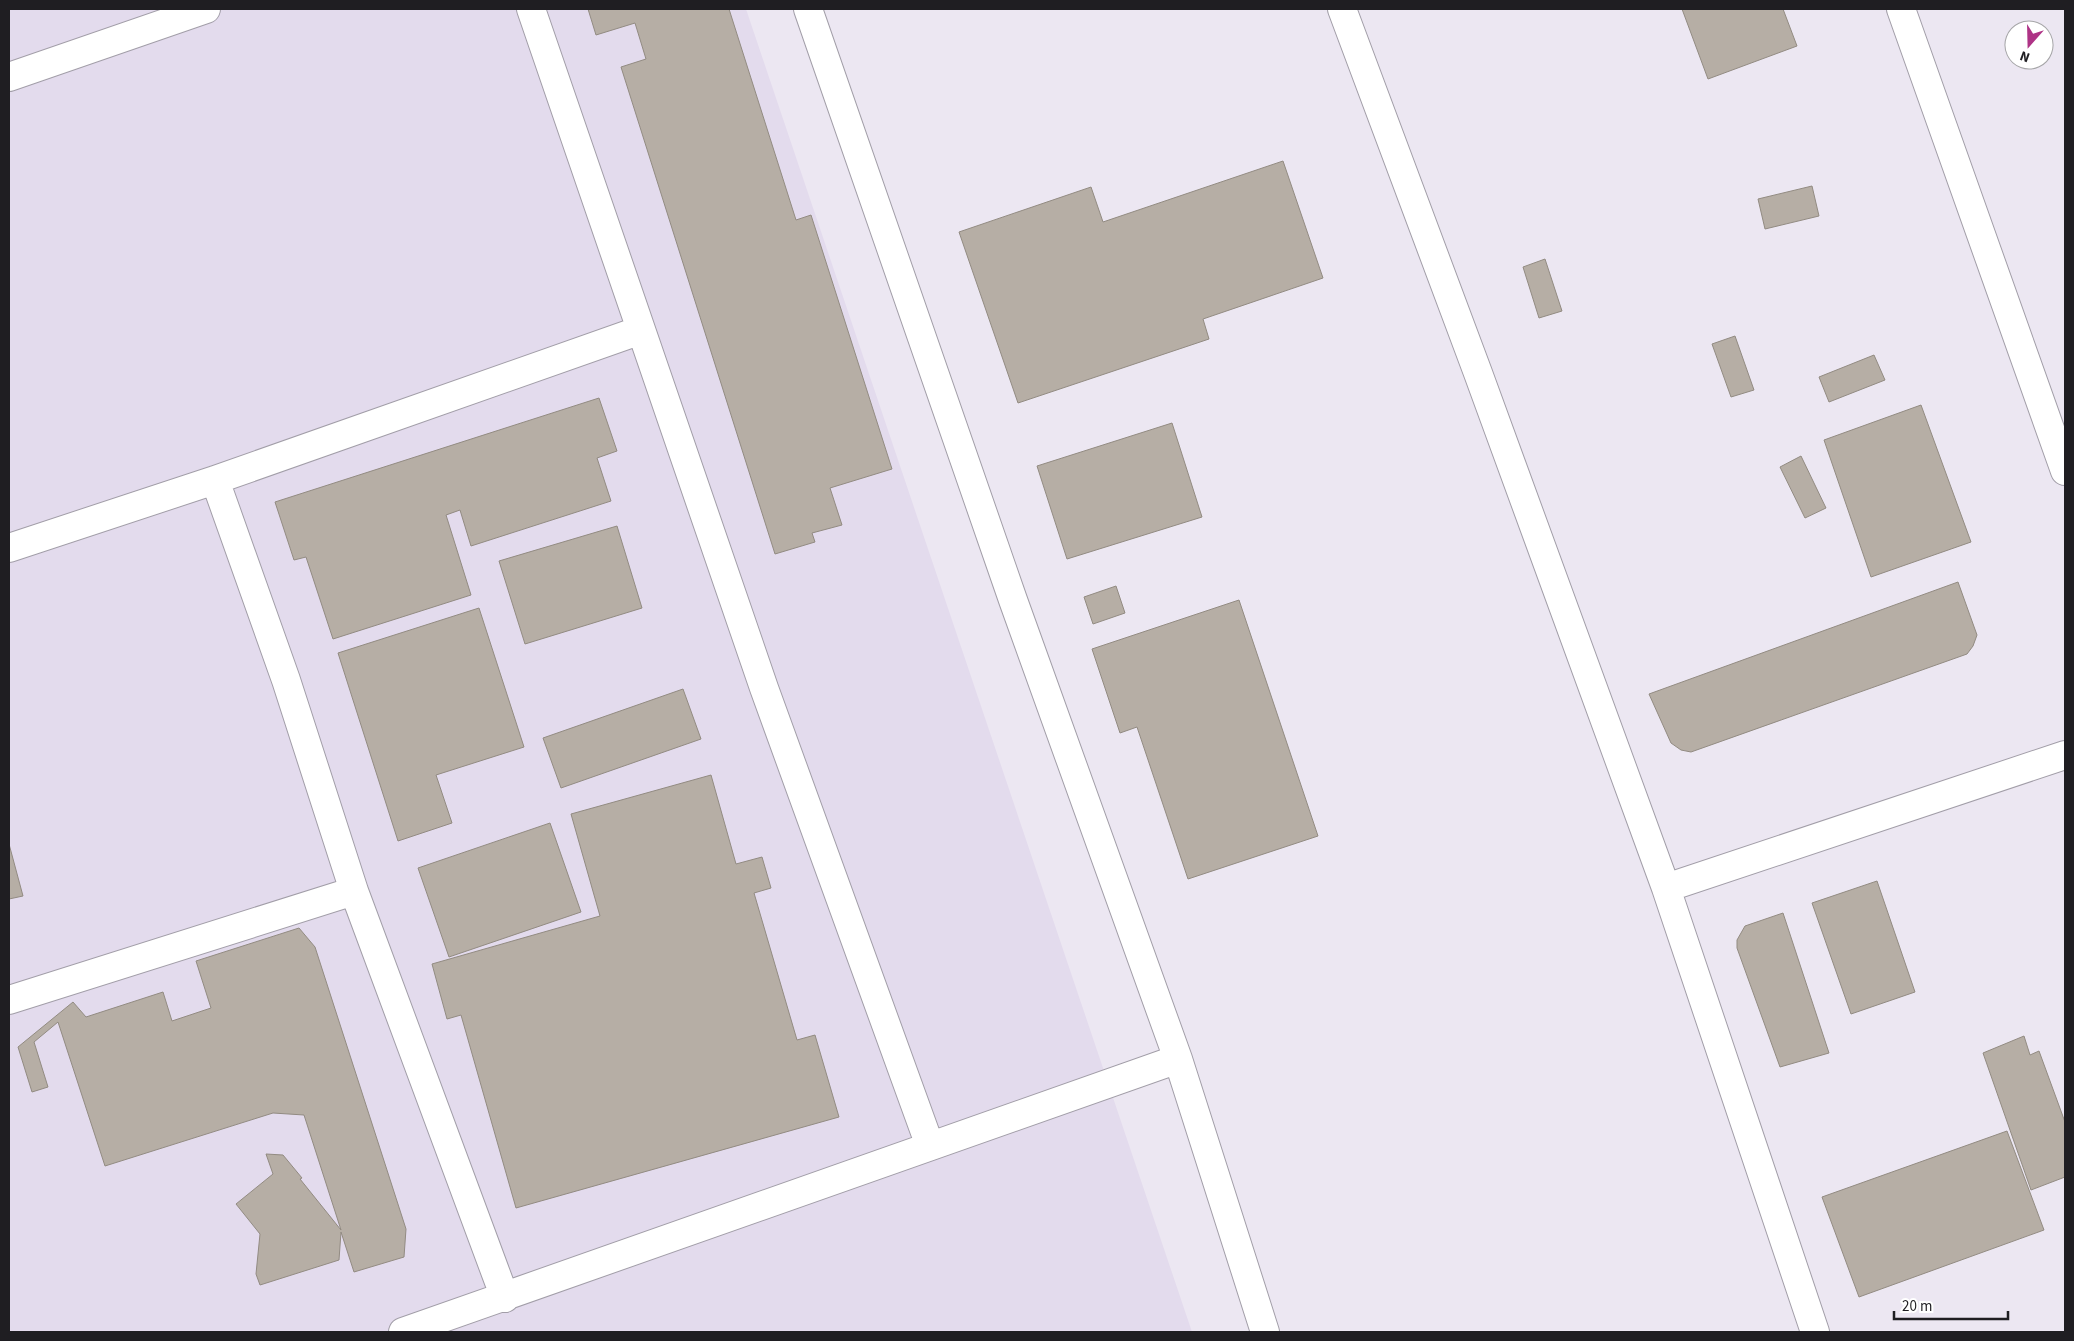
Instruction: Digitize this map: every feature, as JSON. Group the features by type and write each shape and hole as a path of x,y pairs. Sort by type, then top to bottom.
{"street":[{"path":"9,77 206,9"},
{"path":"531,9 764,688 930,1146"},
{"path":"808,9 1013,600 1178,1059 1265,1332"},
{"path":"1342,9 1666,888 1815,1332"},
{"path":"1901,9 2065,471"},
{"path":"9,548 215,480 641,330"},
{"path":"215,480 286,680 354,891 504,1298"},
{"path":"1666,888 2065,755"},
{"path":"9,1000 354,891"},
{"path":"403,1332 1178,1059"}],"shaded area":[{"path":"9,9 746,9 1192,1332 9,1332"}],"building":[{"path":"588,9 729,9 796,220 811,215 892,469 830,488 842,525 812,533 815,542 775,554 621,67 646,59 635,23 596,35"},
{"path":"1682,9 1783,9 1797,46 1708,79"},
{"path":"1283,161 1323,278 1203,319 1209,339 1018,403 959,232 1091,187 1103,222"},
{"path":"1812,186 1819,216 1765,229 1758,199"},
{"path":"1545,259 1562,311 1539,318 1523,267"},
{"path":"1735,336 1754,390 1731,397 1712,344"},
{"path":"1874,355 1885,380 1829,402 1819,377"},
{"path":"599,398 617,451 597,458 611,501 471,546 460,510 446,515 471,595 333,639 306,557 294,560 275,502"},
{"path":"1921,405 1971,542 1871,577 1824,440"},
{"path":"1172,423 1202,517 1067,559 1037,466"},
{"path":"1801,456 1826,508 1805,518 1780,467"},
{"path":"617,526 642,608 525,644 499,561"},
{"path":"1958,582 1977,635 1973,646 1967,654 1691,752 1681,750 1671,743 1649,694"},
{"path":"1116,586 1125,613 1093,624 1084,597"},
{"path":"1239,600 1318,836 1188,879 1137,727 1120,733 1092,649"},
{"path":"479,608 524,747 436,775 452,823 398,841 338,653"},
{"path":"683,689 701,739 561,788 543,738"},
{"path":"711,775 736,864 762,857 771,888 754,893 797,1040 815,1035 839,1117 516,1208 461,1015 447,1019 432,964 600,916 571,814"},
{"path":"550,823 581,912 449,957 418,868"},
{"path":"9,844 23,896 9,899"},
{"path":"1877,881 1915,992 1851,1014 1812,903"},
{"path":"1783,913 1829,1053 1780,1067 1737,948 1737,940 1745,926"},
{"path":"299,928 315,947 406,1229 404,1257 354,1272 341,1232 339,1260 260,1285 256,1274 260,1234 236,1204 273,1174 266,1154 283,1155 341,1230 304,1115 273,1113 105,1166 58,1022 34,1042 48,1087 32,1092 18,1047 73,1002 86,1017 163,992 172,1021 211,1008 196,961"},
{"path":"2024,1036 2030,1055 2039,1051 2065,1122 2065,1177 2031,1190 1983,1053"},
{"path":"2007,1131 2044,1230 1859,1297 1822,1197"}]}
